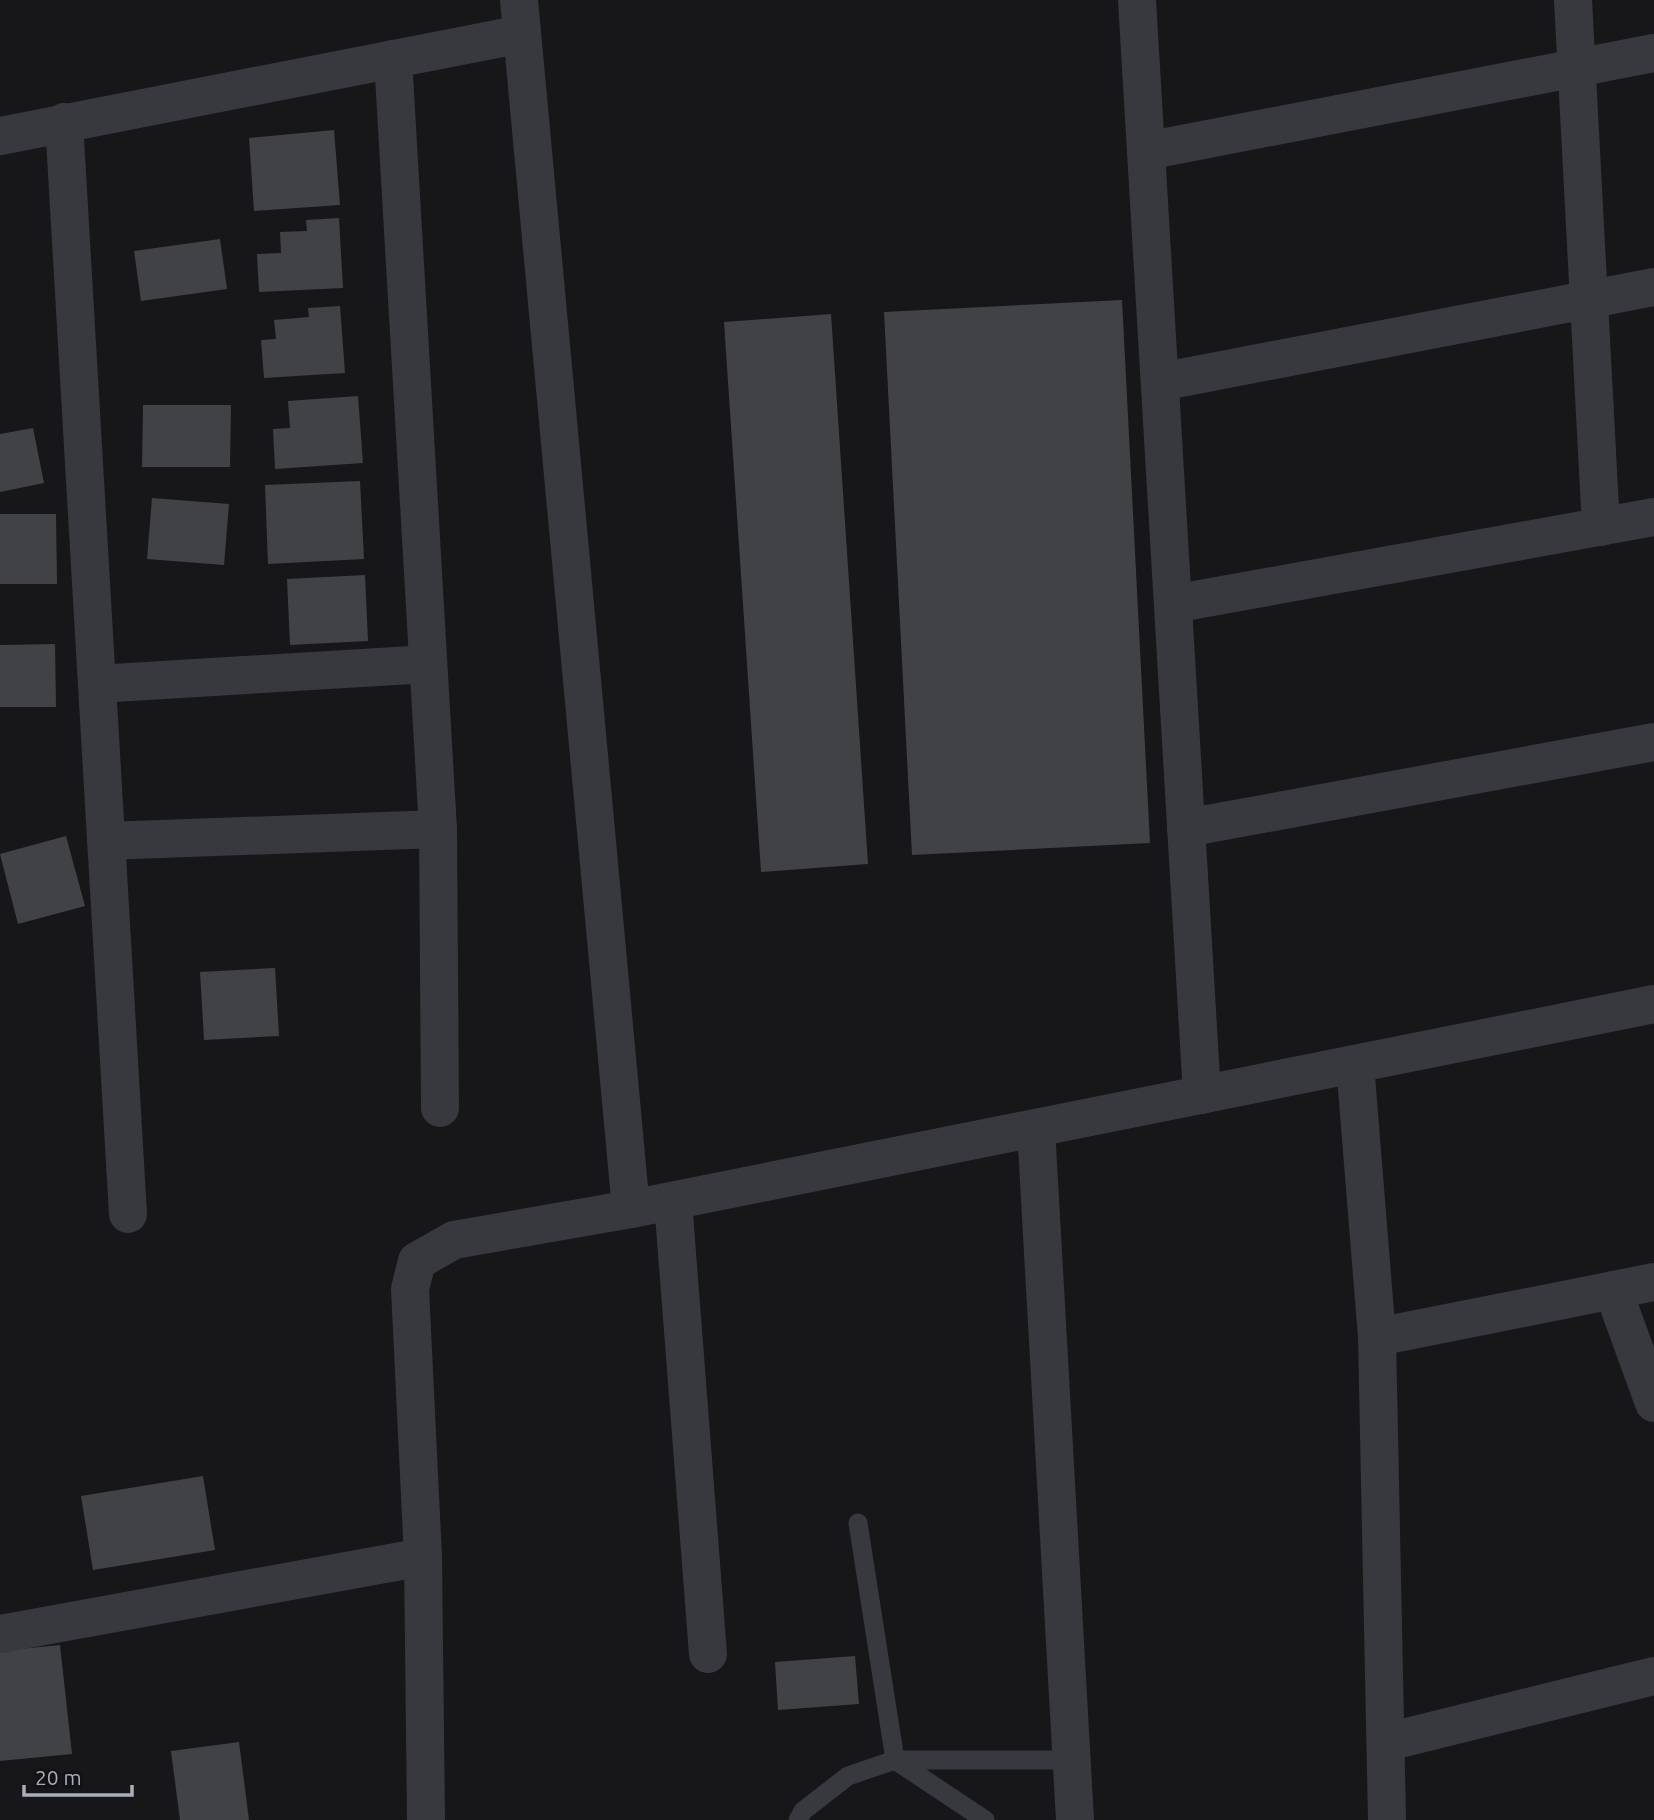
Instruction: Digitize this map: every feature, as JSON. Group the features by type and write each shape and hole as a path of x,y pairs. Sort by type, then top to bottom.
{"street":[{"path":"1137,0 1202,1095"},
{"path":"1573,0 1601,527"},
{"path":"0,136 64,121 393,59 520,17 631,1209"},
{"path":"1146,150 1654,53"},
{"path":"393,59 438,829 440,1108"},
{"path":"64,121 128,1214"},
{"path":"1160,382 1654,287"},
{"path":"1173,604 1654,517"},
{"path":"97,684 429,664"},
{"path":"1186,828 1654,742"},
{"path":"106,841 438,829"},
{"path":"426,1820 423,1557 410,1289 417,1261 454,1240 631,1209 1654,1004"},
{"path":"1355,1064 1377,1337 1387,1820"},
{"path":"1036,1128 1075,1820"},
{"path":"673,1200 708,1654"},
{"path":"1377,1337 1654,1282"},
{"path":"1613,1290 1654,1403"},
{"path":"0,1634 423,1557"},
{"path":"1387,1742 1654,1676"}],"lane":[{"path":"858,1523 894,1760 985,1820"},
{"path":"799,1820 803,1811 848,1776 894,1760 1072,1760"}],"building":[{"path":"334,130 340,205 254,211 249,138"},
{"path":"339,218 343,288 259,292 257,254 281,253 280,232 307,231 306,220"},
{"path":"220,239 227,289 141,301 134,251"},
{"path":"1122,300 1150,843 912,855 884,312"},
{"path":"340,306 345,373 264,378 261,340 276,339 274,320 309,317 308,308"},
{"path":"831,314 868,864 761,872 724,322"},
{"path":"358,396 363,463 275,469 273,429 290,428 288,401"},
{"path":"143,405 231,405 230,467 142,467"},
{"path":"33,428 44,483 0,492 0,434"},
{"path":"360,481 364,559 268,564 265,485"},
{"path":"152,498 229,504 224,565 147,559"},
{"path":"0,514 56,514 57,584 0,584"},
{"path":"365,575 368,641 290,645 287,579"},
{"path":"55,644 56,707 0,707 0,645"},
{"path":"66,836 85,906 18,924 0,854"},
{"path":"275,968 279,1036 204,1040 200,972"},
{"path":"203,1476 215,1550 93,1570 81,1496"},
{"path":"60,1645 72,1754 0,1761 0,1651"},
{"path":"855,1656 859,1704 778,1710 775,1662"},
{"path":"239,1742 249,1820 180,1820 171,1751"}]}
